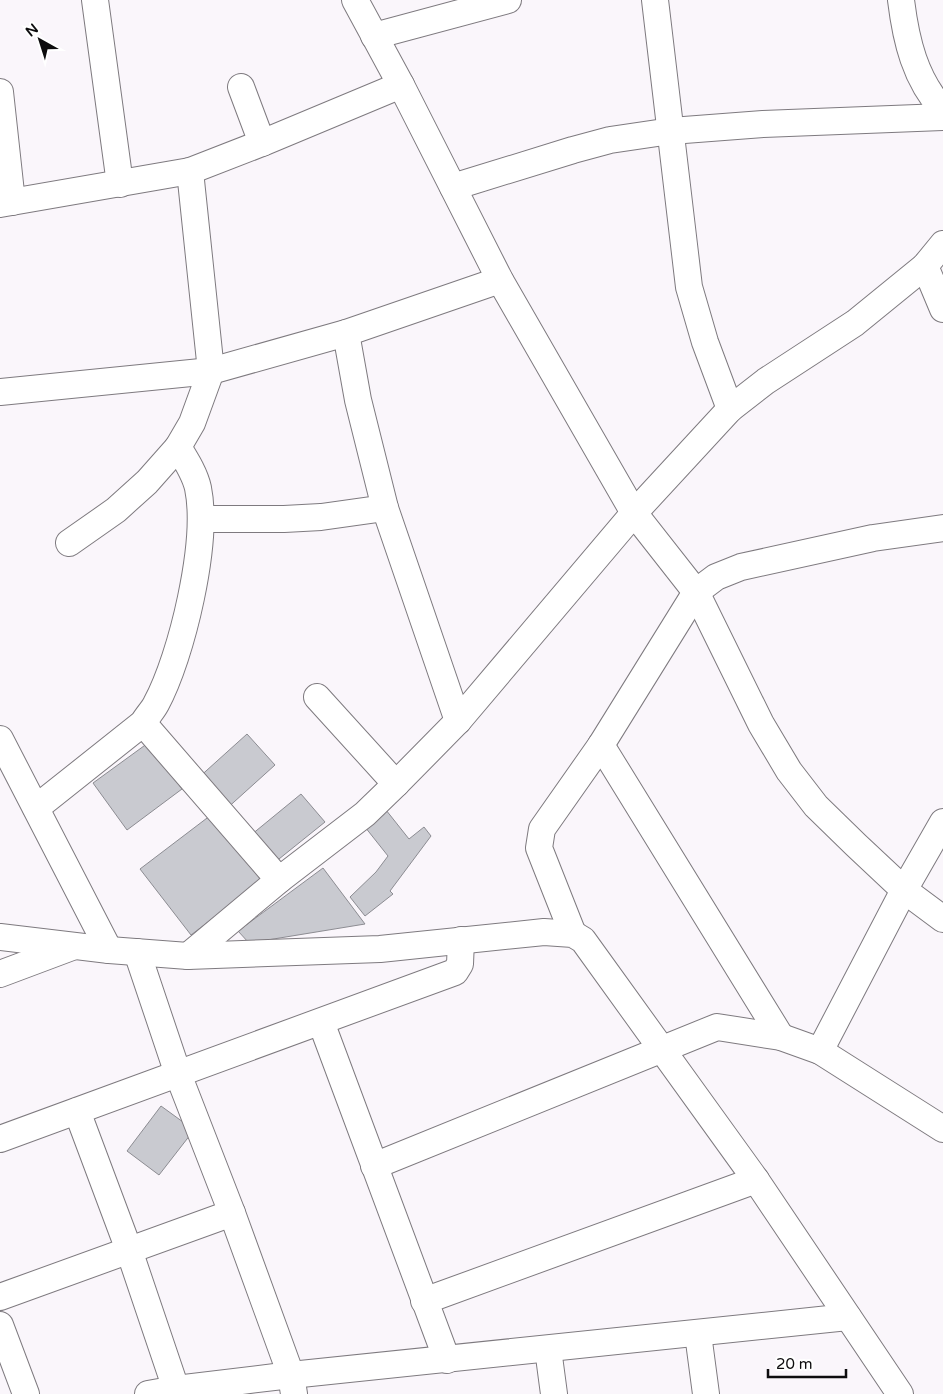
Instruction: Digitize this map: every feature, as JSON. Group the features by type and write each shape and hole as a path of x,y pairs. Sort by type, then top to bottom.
{"street":[{"path":"95,0 120,184"},
{"path":"355,0 401,85 500,280 634,513 696,592 761,724 789,771 816,806 856,845 904,890 943,919"},
{"path":"374,36 508,0"},
{"path":"655,0 689,287 705,342 730,410"},
{"path":"901,0 912,56 921,79 932,98 943,110"},
{"path":"0,92 6,203 190,171 401,85"},
{"path":"240,87 262,143"},
{"path":"453,187 610,140 671,131 763,124 943,117"},
{"path":"69,543 116,510 147,482 178,447 192,423 211,371 190,171"},
{"path":"188,956 279,880 365,814 396,784 458,721 634,513 730,410 766,381 855,323 926,266 943,244"},
{"path":"926,266 943,310"},
{"path":"0,392 211,371 346,333 500,280"},
{"path":"346,333 358,400 385,508 458,721"},
{"path":"36,808 143,722 156,705 168,678 181,637 192,587 201,519 198,488 190,467 178,447"},
{"path":"201,519 284,519 385,508"},
{"path":"573,934 539,848 542,829 601,744 696,592 716,577 741,567 873,538 943,528"},
{"path":"317,697 396,784"},
{"path":"143,722 279,880"},
{"path":"0,739 109,950"},
{"path":"601,744 782,1037"},
{"path":"820,1051 904,890 943,822"},
{"path":"0,937 109,950 188,956 380,949 544,932 573,934 583,940 756,1180 900,1394"},
{"path":"0,1139 455,972 460,964 461,940"},
{"path":"0,974 75,945"},
{"path":"137,952 178,1074 232,1213 292,1385"},
{"path":"321,1022 447,1360"},
{"path":"374,1166 718,1027 782,1037 820,1051 943,1129"},
{"path":"77,1111 129,1250 176,1389"},
{"path":"424,1300 756,1180"},
{"path":"0,1297 232,1213"},
{"path":"148,1394 176,1389 292,1385 447,1360 848,1317"},
{"path":"0,1324 26,1394"},
{"path":"698,1334 706,1394"},
{"path":"548,1349 554,1394"}],"building":[{"path":"247,734 275,765 224,811 196,780"},
{"path":"148,743 182,789 127,830 93,783"},
{"path":"301,794 325,822 274,863 251,835"},
{"path":"386,810 409,839 424,827 431,836 390,891 393,894 365,916 350,897 376,872 388,856 365,827"},
{"path":"211,815 262,881 191,935 140,869"},
{"path":"323,868 365,924 249,943 238,931"},
{"path":"161,1106 194,1130 159,1175 127,1151"}]}
